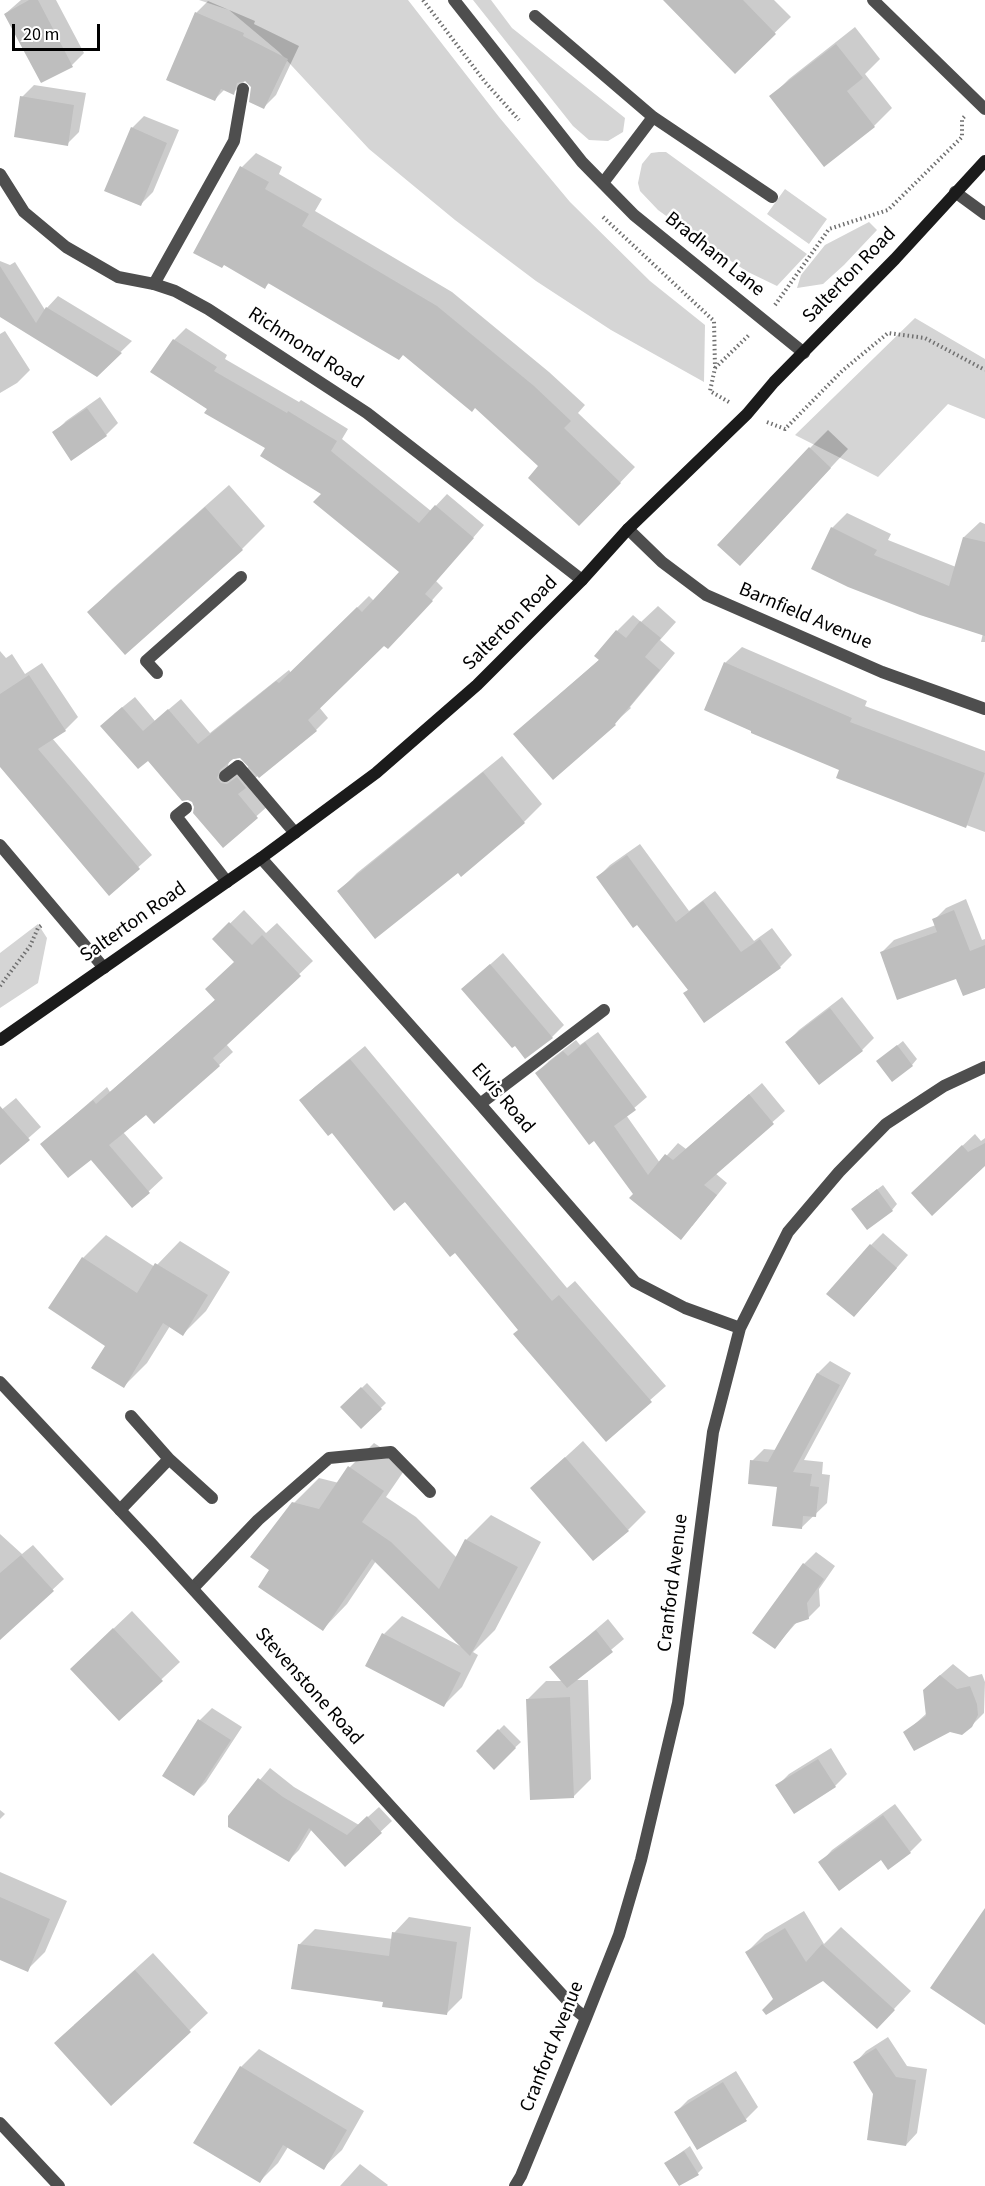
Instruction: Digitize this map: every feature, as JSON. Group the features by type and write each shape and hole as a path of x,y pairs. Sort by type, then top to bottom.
{"main road":[{"name":"Salterton Road","path":"0,1040 261,858 376,773 477,685 582,580 628,529 747,414 985,161"}],"street":[{"name":"Bradham Lane","path":"453,0 576,154 634,215 804,352"},
{"path":"873,0 982,105"},
{"path":"535,16 653,117 772,197"},
{"path":"154,284 234,141 243,89"},
{"path":"603,183 653,117"},
{"name":"Richmond Road","path":"0,174 24,212 66,247 118,277 175,291 208,309 367,413 582,580"},
{"path":"955,192 985,214"},
{"name":"Barnfield Avenue","path":"628,529 662,562 706,595 882,672 985,708"},
{"path":"157,673 146,661 241,577"},
{"path":"225,776 238,766 295,833"},
{"path":"186,808 176,816 227,882"},
{"path":"0,845 104,969"},
{"name":"Elvis Road","path":"261,858 635,1282 685,1308 740,1328"},
{"path":"480,1104 604,1010"},
{"name":"Cranford Avenue","path":"515,2186 619,1935 641,1860 678,1703 713,1432 740,1328 788,1232 839,1173 886,1124 944,1086 985,1067"},
{"name":"Stevenstone Road","path":"0,1382 193,1588 576,2010 586,2018"},
{"path":"131,1416 169,1459 212,1498"},
{"path":"193,1588 258,1520 329,1458 391,1452 430,1492"},
{"path":"120,1509 169,1459"},
{"path":"0,2123 59,2186"}],"path":[{"path":"787,288 829,230 888,210 962,137 963,119 982,105"},
{"path":"785,429 842,371 888,333 925,338 985,370"},
{"path":"715,368 731,353"},
{"path":"0,986 30,946 38,928 57,913"}],"shaded area":[{"path":"199,0 408,0 499,117 570,202 650,281 705,325 704,382 611,330 536,281 455,220 369,149 279,52 229,10"},
{"path":"473,0 491,0 512,28 625,118 623,132 608,141 589,140 573,126"},
{"path":"666,152 807,254 777,286 748,272 709,247 658,210 640,191 638,183 642,164 651,153"},
{"path":"785,189 827,219 809,244 767,214"},
{"path":"869,222 877,230 844,265 823,284 797,288 801,275 825,245"},
{"path":"915,318 985,359 985,419 948,404 878,477 795,435"},
{"path":"38,924 47,938 38,983 0,1008 0,953"}],"building":[{"path":"29,0 38,0 73,67 41,83 4,14"},
{"path":"663,0 743,0 776,34 735,74"},
{"path":"195,12 244,33 243,36 288,59 264,109 249,102 251,87 245,81 237,83 234,95 221,89 215,101 166,80"},
{"path":"836,44 863,78 847,91 875,127 824,167 769,96"},
{"path":"20,96 74,105 68,146 14,137"},
{"path":"131,127 167,143 141,206 104,191"},
{"path":"240,166 269,182 265,189 309,214 302,226 437,306 534,386 571,421 564,428 621,483 579,526 528,478 538,466 475,408 472,412 403,355 399,360 268,283 265,289 224,265 222,268 193,253"},
{"path":"0,266 36,323 46,307 122,353 97,377 0,317"},
{"path":"173,339 217,367 214,371 287,413 288,411 337,441 331,451 419,523 435,505 474,538 425,594 433,601 388,649 384,646 308,720 317,731 259,778 240,758 233,759 220,770 217,778 221,783 227,784 237,777 246,788 238,794 258,818 223,848 193,813 192,802 182,801 148,761 138,769 100,726 122,707 143,731 168,709 198,744 276,681 279,683 357,607 362,612 399,572 313,502 321,494 260,456 265,448 204,413 207,409 150,372"},
{"path":"87,408 107,436 71,461 52,432"},
{"path":"809,447 831,468 740,566 717,545"},
{"path":"205,507 243,550 125,655 87,612"},
{"path":"831,527 877,550 874,555 949,586 963,537 985,542 985,636 920,615 848,587 811,569"},
{"path":"640,621 661,638 645,657 660,670 616,725 553,780 513,734 599,660 594,656 616,630 626,638"},
{"path":"724,662 852,718 850,722 985,773 966,828 836,778 839,770 751,733 704,710"},
{"path":"29,675 66,731 38,749 140,869 109,896 0,767 0,694"},
{"path":"483,772 525,823 461,877 458,873 375,939 337,891"},
{"path":"627,855 676,922 703,901 741,952 760,939 781,968 704,1023 683,993 688,990 637,925 633,928 596,877"},
{"path":"954,910 970,951 985,945 985,988 963,996 956,979 897,1000 880,952 937,932 932,919"},
{"path":"229,922 252,945 262,935 301,976 213,1058 220,1066 154,1124 146,1115 109,1145 150,1193 132,1208 91,1160 68,1178 40,1144 93,1100 96,1104 215,1000 205,989 234,962 212,939"},
{"path":"490,964 553,1038 525,1059 515,1046 512,1048 461,989"},
{"path":"830,1008 863,1051 819,1085 785,1042"},
{"path":"585,1042 636,1110 614,1126 648,1175 665,1154 673,1160 749,1094 774,1124 704,1185 717,1195 681,1240 629,1198 633,1194 594,1141 589,1145 535,1073 563,1051 568,1056"},
{"path":"897,1045 913,1066 892,1082 876,1061"},
{"path":"350,1059 552,1301 559,1295 652,1402 606,1442 513,1334 518,1330 455,1253 450,1257 405,1202 394,1211 332,1133 328,1136 299,1100"},
{"path":"0,1106 30,1140 0,1165"},
{"path":"985,1143 985,1166 932,1216 911,1193 962,1145 968,1152"},
{"path":"877,1189 893,1211 867,1230 851,1209"},
{"path":"870,1244 897,1268 854,1317 826,1294"},
{"path":"82,1257 137,1293 155,1263 208,1295 183,1336 163,1323 124,1388 91,1368 105,1346 48,1308"},
{"path":"817,1373 840,1385 793,1472 812,1474 810,1486 819,1487 816,1517 803,1516 802,1529 772,1526 777,1487 748,1484 750,1460 768,1462"},
{"path":"361,1387 382,1409 361,1429 340,1407"},
{"path":"565,1457 629,1531 593,1561 530,1488"},
{"path":"348,1466 384,1491 362,1522 391,1542 439,1589 465,1539 518,1567 470,1656 372,1559 323,1631 258,1587 269,1570 250,1557 292,1502 319,1509"},
{"path":"21,1555 54,1591 0,1640 0,1573"},
{"path":"803,1563 824,1579 807,1603 809,1619 794,1624 775,1649 752,1633"},
{"path":"113,1628 163,1681 119,1721 70,1669"},
{"path":"596,1630 613,1652 567,1688 549,1667"},
{"path":"382,1633 461,1673 444,1707 365,1666"},
{"path":"940,1675 957,1689 970,1686 977,1704 978,1715 972,1727 962,1735 950,1732 914,1751 903,1732 926,1716 923,1690"},
{"path":"570,1697 574,1798 530,1800 526,1699"},
{"path":"198,1719 231,1740 194,1796 162,1776"},
{"path":"498,1729 516,1748 494,1770 476,1751"},
{"path":"818,1759 836,1787 794,1814 775,1785"},
{"path":"258,1778 283,1797 347,1835 367,1816 382,1833 345,1867 309,1828 289,1862 228,1827 228,1816"},
{"path":"883,1815 911,1853 888,1870 881,1860 839,1891 818,1862"},
{"path":"0,1897 50,1919 28,1972 0,1960"},
{"path":"985,1908 985,2025 930,1988"},
{"path":"785,1928 806,1962 822,1944 895,2010 877,2029 823,1981 766,2015 762,2010 773,1999 745,1952"},
{"path":"392,1932 457,1942 447,2015 382,2007 383,2002 291,1989 298,1944 389,1956"},
{"path":"135,1970 191,2032 111,2106 54,2043"},
{"path":"876,2048 896,2077 916,2080 906,2146 867,2140 873,2094 853,2062"},
{"path":"240,2066 347,2130 324,2170 283,2145 260,2183 193,2143"},
{"path":"723,2082 747,2121 697,2150 674,2112"},
{"path":"684,2151 699,2175 679,2186 664,2163"}]}
